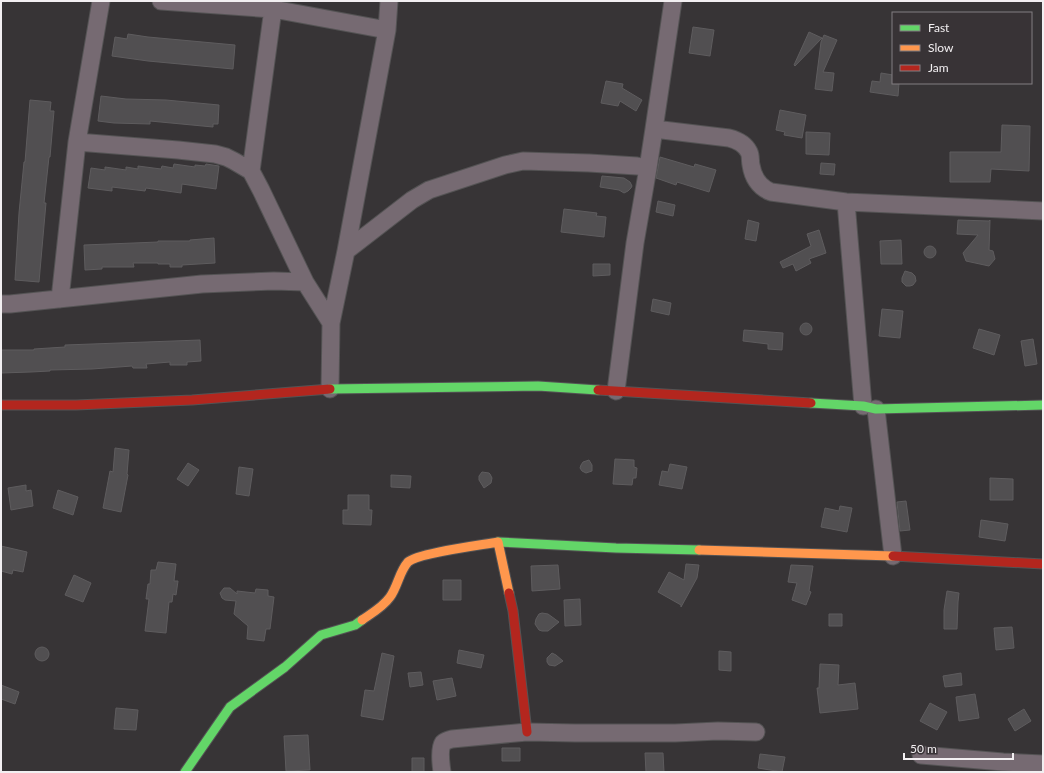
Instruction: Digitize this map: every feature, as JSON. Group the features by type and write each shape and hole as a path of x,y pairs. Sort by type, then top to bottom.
{"street":[{"path":"60,298 77,142 100,1"},
{"path":"161,1 273,9 387,30"},
{"path":"330,390 331,323 346,251 387,30 389,1"},
{"path":"616,391 635,242 648,168 673,1"},
{"path":"251,171 273,9"},
{"path":"654,129 729,138 741,143 750,154 752,173 756,182 764,189 771,192 846,202 1043,211"},
{"path":"77,142 215,154 226,157 251,171 305,282 331,323"},
{"path":"346,251 412,200 429,190 505,165 523,162 552,162 623,165 648,168"},
{"path":"846,202 870,408 893,556"},
{"path":"1,304 202,284 274,281 305,282"},
{"path":"1,405 76,405 192,400 330,390 538,386 870,408 1043,405"},
{"path":"498,542 513,611 527,732"},
{"path":"185,772 230,707 285,667 322,635 327,632 355,625 383,605 391,596 403,568 410,560 424,555 498,542 616,548 893,556 1043,564"},
{"path":"442,772 442,745 446,741 459,738 527,732 575,734 676,734 718,731 756,732"},
{"path":"921,755 1043,764"}],"building":[{"path":"693,27 714,30 710,56 689,53"},
{"path":"809,32 822,38 795,66 794,65"},
{"path":"128,34 235,45 233,69 112,56 115,37 127,39"},
{"path":"824,35 837,40 823,72 834,73 832,91 815,89 821,42"},
{"path":"881,73 892,75 892,84 899,84 898,96 870,92 872,81 880,82"},
{"path":"606,81 623,84 622,88 642,100 636,111 620,101 618,106 601,103"},
{"path":"101,96 219,105 218,124 213,124 213,127 150,121 150,124 98,121"},
{"path":"30,100 51,102 50,111 54,111 44,203 46,203 39,282 15,280 19,213"},
{"path":"780,110 806,115 802,138 784,135 785,132 776,130"},
{"path":"1002,125 1030,126 1029,171 991,169 990,182 950,182 950,152 1001,152"},
{"path":"806,132 830,133 829,155 806,154"},
{"path":"660,157 694,167 695,164 716,170 709,192 677,182 676,185 656,178"},
{"path":"821,163 835,164 834,175 820,174"},
{"path":"174,164 195,167 195,165 205,166 206,164 219,166 216,189 182,184 181,193 146,188 145,191 112,187 112,191 88,188 91,168 105,170 105,167 126,170 126,167 138,169 138,166 161,169 162,166 173,168"},
{"path":"602,176 624,178 630,182 632,186 624,193 619,190 600,187"},
{"path":"658,201 675,205 673,216 656,212"},
{"path":"564,209 597,213 596,216 606,217 604,237 561,232"},
{"path":"748,220 759,223 756,241 745,239"},
{"path":"958,220 990,220 989,250 993,251 995,259 989,266 966,261 963,253 978,235 957,234"},
{"path":"819,230 826,253 809,259 811,263 796,271 793,264 783,268 780,262 811,246 807,234"},
{"path":"214,238 215,263 170,267 170,264 133,263 134,267 102,267 102,269 85,270 84,245 158,241 190,241"},
{"path":"901,240 902,264 881,264 880,241"},
{"path":"930,246 934,248 936,252 934,256 930,258 926,256 924,252 926,248"},
{"path":"593,264 610,264 610,275 593,276"},
{"path":"905,271 912,273 915,276 916,281 913,285 906,286 902,282"},
{"path":"653,299 671,303 669,315 651,311"},
{"path":"882,309 903,311 900,338 879,336"},
{"path":"804,323 808,323 812,329 808,335 804,335 800,331 800,327"},
{"path":"979,329 1000,335 994,355 973,348"},
{"path":"744,330 783,333 782,350 768,349 768,344 743,341"},
{"path":"1033,339 1037,364 1025,366 1021,341"},
{"path":"200,340 201,361 187,362 187,365 170,365 170,362 146,364 147,368 133,368 132,366 1,373 1,350 34,350 65,347 65,345"},
{"path":"115,448 129,450 128,475 121,512 103,508 110,471 113,472"},
{"path":"615,459 634,460 634,467 637,468 636,478 633,478 632,485 613,484"},
{"path":"589,460 592,465 592,471 586,473 580,468 583,462"},
{"path":"188,463 199,470 188,486 177,479"},
{"path":"670,464 687,467 682,489 659,485 662,471 668,472"},
{"path":"239,467 253,469 249,496 236,494"},
{"path":"482,472 489,473 492,478 491,483 484,488 479,480 479,476"},
{"path":"391,475 411,476 410,488 391,487"},
{"path":"990,478 1013,479 1013,500 990,500"},
{"path":"26,485 26,491 31,490 33,506 11,510 8,488"},
{"path":"58,490 78,497 73,515 53,508"},
{"path":"348,495 369,495 369,510 372,510 371,525 343,524 343,510 348,510"},
{"path":"906,501 910,530 900,531 897,502"},
{"path":"840,506 852,508 847,532 821,527 825,508 839,511"},
{"path":"981,520 1008,524 1005,541 979,537"},
{"path":"1,546 27,552 23,572 13,570 12,574 1,571"},
{"path":"158,562 176,564 174,581 178,581 176,595 173,594 172,602 169,602 166,633 145,631 149,599 146,599 148,584 150,584 151,570 156,570"},
{"path":"686,564 699,565 697,578 681,607 681,605 658,592 669,572 684,580"},
{"path":"558,565 560,589 532,591 531,566"},
{"path":"791,565 813,566 809,591 811,592 806,605 792,600 797,583 788,582"},
{"path":"74,575 91,583 83,602 65,595"},
{"path":"443,580 461,580 461,600 443,600"},
{"path":"224,588 230,588 237,594 237,591 255,593 256,589 268,590 268,596 274,597 270,629 266,629 264,641 247,639 248,626 234,614 236,601 225,600 222,598 220,593"},
{"path":"947,591 959,593 957,629 944,629 944,610"},
{"path":"580,599 581,625 565,626 564,600"},
{"path":"539,614 548,614 559,622 548,631 539,630 535,624"},
{"path":"829,614 842,614 842,626 829,626"},
{"path":"1012,627 1014,648 996,650 994,628"},
{"path":"42,647 47,649 49,654 47,659 42,661 37,659 35,654 37,649"},
{"path":"459,650 484,655 481,668 457,663"},
{"path":"719,651 731,652 731,671 719,670"},
{"path":"382,653 394,656 383,720 361,716 365,690 374,691"},
{"path":"552,653 563,661 555,666 549,665 547,658"},
{"path":"820,664 839,665 838,685 855,683 858,709 820,713 817,688 819,688"},
{"path":"421,672 423,685 410,687 408,673"},
{"path":"961,673 962,685 945,687 943,676"},
{"path":"452,678 456,696 437,700 433,681"},
{"path":"1,685 19,692 15,704 1,699"},
{"path":"975,694 979,718 959,721 956,697"},
{"path":"930,703 947,712 937,730 920,721"},
{"path":"116,708 138,710 136,730 114,729"},
{"path":"1024,709 1031,721 1015,731 1008,719"},
{"path":"308,735 310,770 286,771 284,736"},
{"path":"502,748 520,748 520,761 502,761"},
{"path":"645,753 663,753 664,772 646,772"},
{"path":"760,754 785,757 782,772 758,768"},
{"path":"412,758 424,758 424,772 412,772"}],"traffic: fast":[{"path":"330,389 538,386 598,390"},
{"path":"811,403 863,406 876,409 1043,405"},
{"path":"498,542 616,548 699,550"},
{"path":"185,772 230,707 285,667 321,635 355,625 362,620"}],"traffic: slow":[{"path":"362,620 387,601 393,593 408,562 424,556 450,550 498,542 509,593"},
{"path":"699,550 893,556"}],"traffic: jam":[{"path":"1,405 76,405 192,400 330,389"},
{"path":"598,390 811,403"},
{"path":"893,556 1043,564"},
{"path":"509,593 513,611 527,732"}]}
